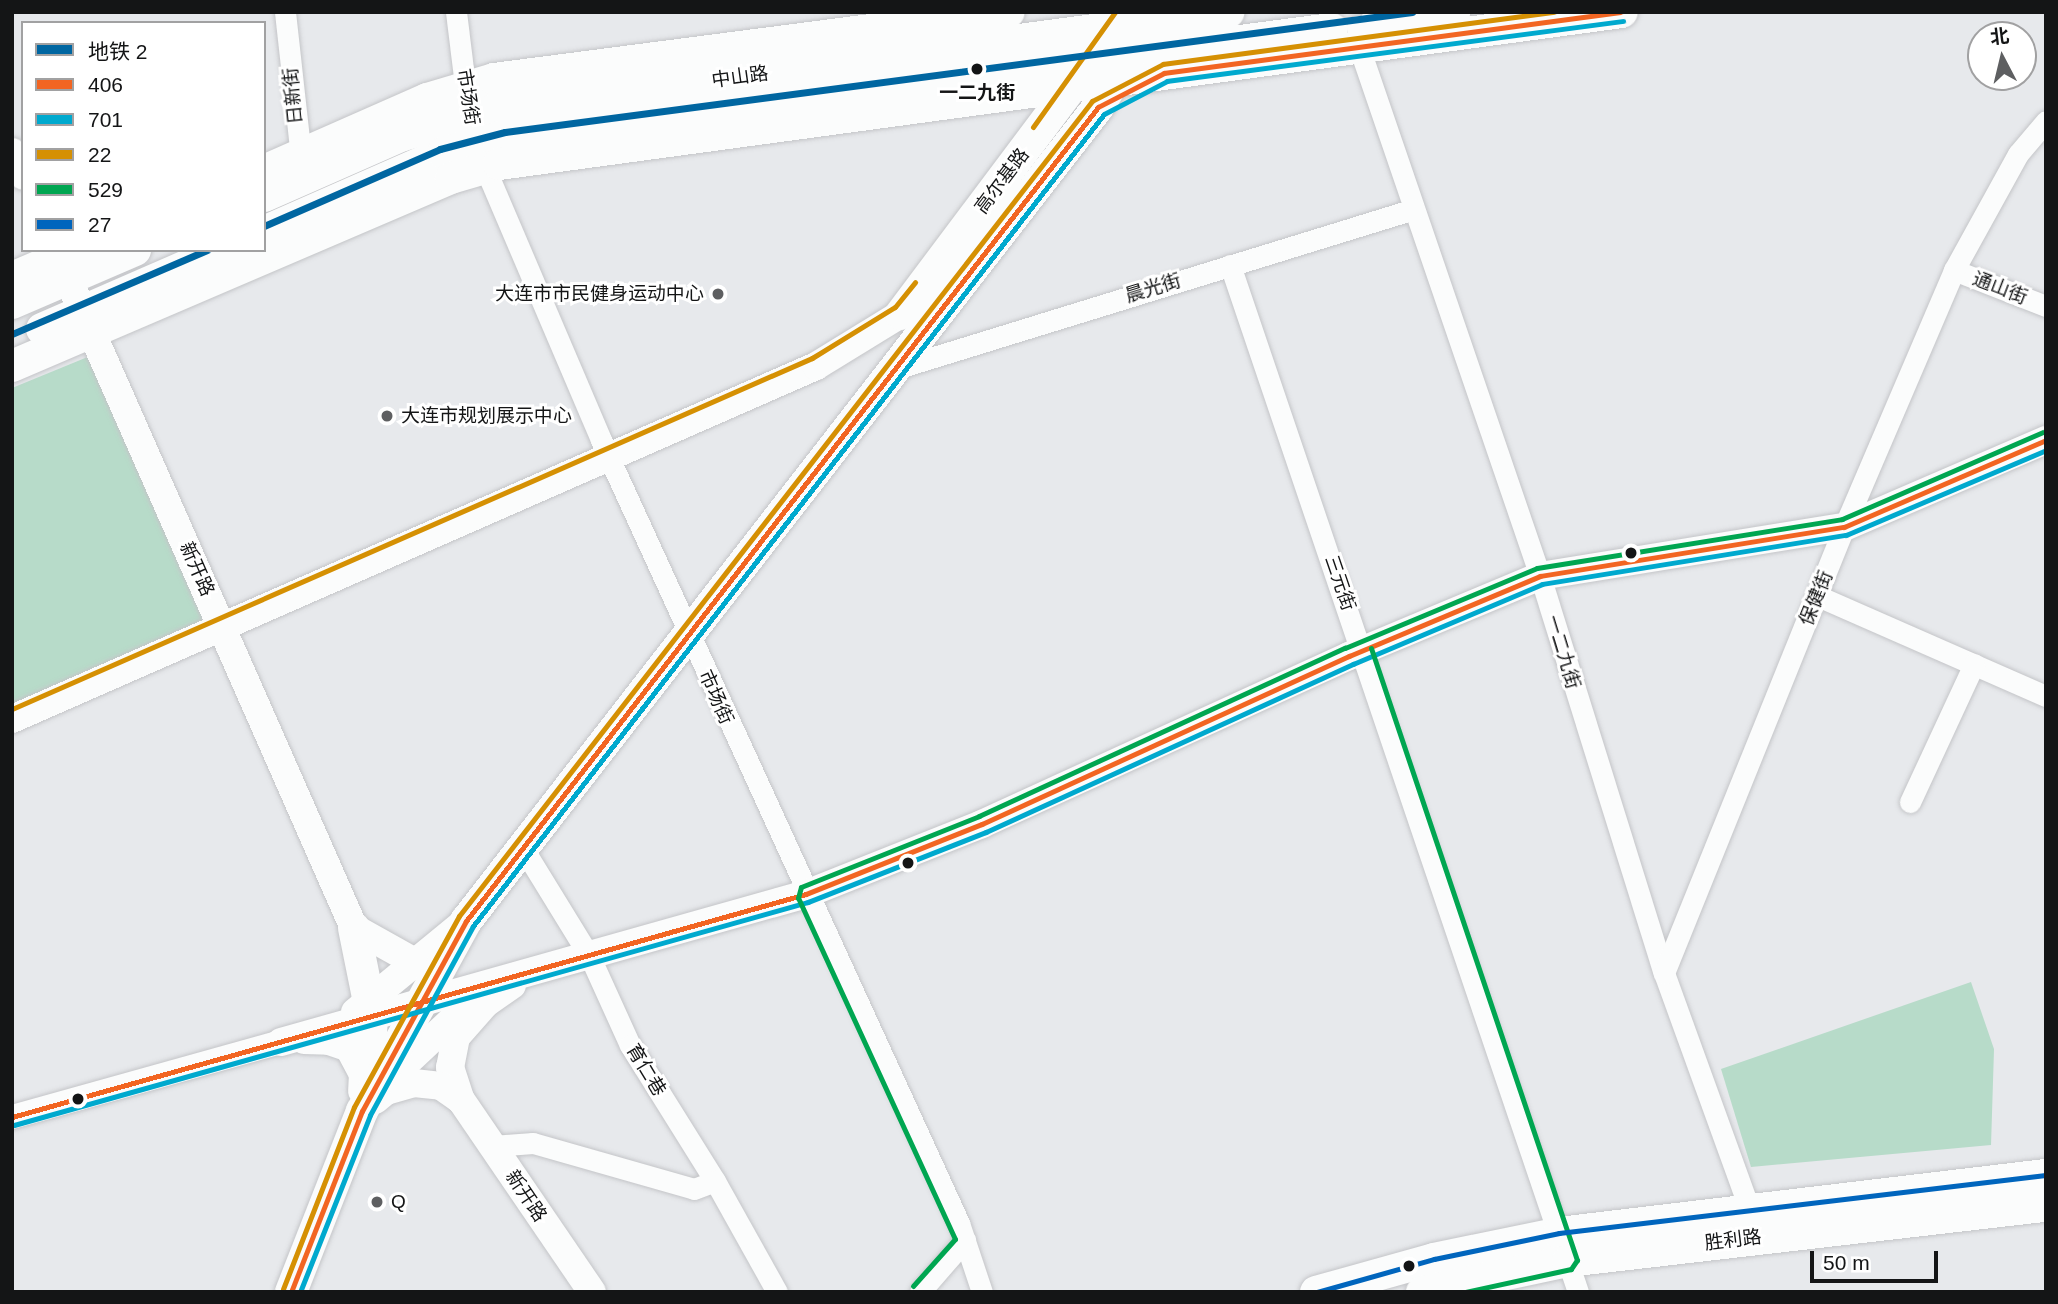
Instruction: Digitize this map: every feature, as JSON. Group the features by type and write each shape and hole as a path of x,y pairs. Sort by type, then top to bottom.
{"main road":[{"path":"266,240 473,128 494,79 869,20 1009,12"},
{"name":"中山路","path":"272,232 473,128 873,59 1129,19 1229,12"},
{"name":"中山路","path":"473,128 1090,59 1123,67 1358,37 1454,12"},
{"path":"1358,37 1622,12"},
{"name":"高尔基路","path":"901,314 1073,86 1090,59 1129,19"},
{"name":"高尔基路","path":"291,1292 362,1111 416,1005 427,969 1098,107 1123,67 1129,19"},
{"path":"1098,107 1170,61"},
{"path":"266,171 302,167 473,128 567,152 1073,86 1123,67"},
{"path":"12,152 21,172"},
{"path":"266,194 302,167"},
{"path":"12,278 65,259 119,252"},
{"path":"222,264 244,252"},
{"path":"12,366 88,322 249,252"},
{"path":"12,303 65,259"},
{"name":"新开路","path":"65,259 88,322 354,928"},
{"path":"12,719 816,366 901,314"},
{"path":"12,342 88,322"},
{"path":"281,1042 371,1009 416,1005 806,894 982,824 1363,651 1540,576 1844,527 2046,440"},
{"path":"354,928 402,950 422,947 466,921"},
{"path":"354,928 427,969 461,979 528,973"},
{"path":"354,928 371,1009 372,1054 362,1111"},
{"path":"371,1009 427,969"},
{"path":"461,1100 450,1067 456,1037 486,1003 528,973"},
{"path":"362,1111 405,1059 445,1024 473,1001 528,973"},
{"path":"281,1042 329,1041 349,1048 363,1074 362,1111"},
{"path":"362,1111 386,1091 414,1083 441,1086 461,1100"},
{"name":"新开路","path":"461,1100 592,1292"},
{"name":"胜利路","path":"1316,1292 1434,1259 1564,1247 1754,1223 1984,1182 2046,1175"},
{"name":"胜利路","path":"1754,1223 2046,1206"},
{"name":"胜利路","path":"1422,1292 1564,1247"}],"street":[{"name":"日新街","path":"285,12 302,167"},
{"name":"市场街","path":"456,12 473,128 608,456 965,1240 982,1292"},
{"path":"869,20 873,59"},
{"name":"一二九街","path":"1358,37 1413,209 1540,576 1664,973 1754,1223"},
{"name":"保健街","path":"1664,973 1844,527 1954,270 2018,154 2046,121"},
{"name":"晨光街","path":"893,369 1413,209"},
{"name":"三元街","path":"1230,265 1578,1292"},
{"name":"通山街","path":"1954,270 2046,306"},
{"path":"1818,596 2046,696"},
{"path":"1910,802 1974,664"},
{"name":"育仁巷","path":"521,845 590,957 630,1045 715,1181 777,1292"},
{"path":"12,1117 281,1042"},
{"path":"492,1146 533,1143 694,1189 715,1181"},
{"path":"920,1292 965,1240"}],"green space":[{"path":"90,356 208,626 12,710 12,388"},
{"path":"1971,982 1994,1049 1991,1145 1751,1167 1721,1069"}],"metro line":[{"name":"2","path":"266,225 440,149 505,132 1412,12"},
{"name":"2","path":"12,334 202,252"}],"transit line":[{"name":"22","path":"1033,127 1115,12"},
{"name":"22","path":"283,1289 354,1107 459,916 1092,101 1163,64 1554,12"},
{"name":"406","path":"291,1292 362,1111 466,921 1098,107 1164,73 1620,12"},
{"name":"701","path":"300,1292 370,1115 473,926 1104,114 1167,81 1623,21"},
{"name":"22","path":"12,709 812,358 895,307 915,282"},
{"name":"529","path":"913,1286 955,1239 798,898 801,887 979,816 1345,648 1537,568 1842,519 2043,432"},
{"name":"406","path":"12,1117 806,894 982,824 1349,656 1540,576 1844,527 2046,440"},
{"name":"701","path":"14,1125 808,902 986,832 1353,664 1542,584 1846,535 2046,450"},
{"name":"529","path":"1371,648 1577,1260 1571,1269 1465,1292"},
{"name":"27","path":"1317,1292 1434,1259 1559,1233 2046,1175"}],"place":[{"name":"一二九街","path":"977,69"},
{"name":"大连市市民健身运动中心","path":"718,294"},
{"name":"大连市规划展示中心","path":"387,416"},
{"name":"Q","path":"377,1202"}]}
